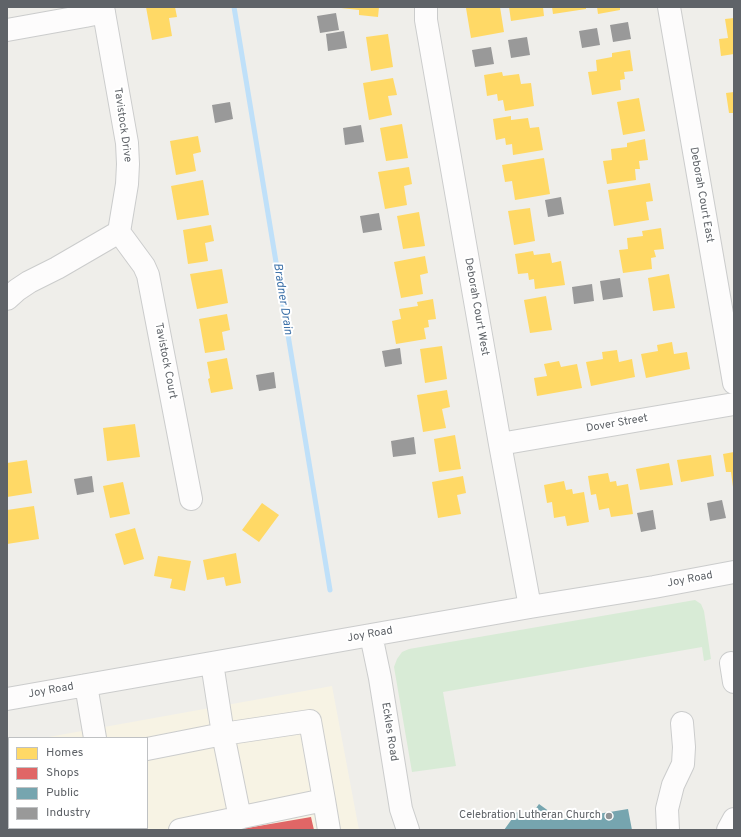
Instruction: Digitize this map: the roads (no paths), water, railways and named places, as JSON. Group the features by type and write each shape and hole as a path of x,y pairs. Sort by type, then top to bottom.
{"street":[{"name":"Deborah Court West","path":"426,7 427,27 530,607"},
{"name":"Deborah Court East","path":"669,7 734,383"},
{"path":"7,30 85,16 103,9"},
{"name":"Tavistock Drive","path":"103,9 127,144 127,184 119,232"},
{"path":"7,299 29,282 57,268 119,232"},
{"name":"Tavistock Court","path":"119,232 144,266 148,275 191,499"},
{"name":"Dover Street","path":"500,444 734,404"},
{"name":"Joy Road","path":"7,699 734,572"},
{"name":"Eckles Road","path":"370,635 380,678 401,809 408,830"},
{"path":"212,663 223,734 240,818"},
{"path":"86,685 95,737"},
{"path":"148,749 223,734 310,721 329,830"},
{"path":"668,830 667,809 673,785 683,764 684,747 682,723"},
{"path":"180,830 324,800"},
{"path":"728,830 734,819"}],"waterway":[{"name":"Bradner Drain","path":"234,7 330,590"}],"place":[{"name":"Celebration Lutheran Church","path":"609,816"}]}
